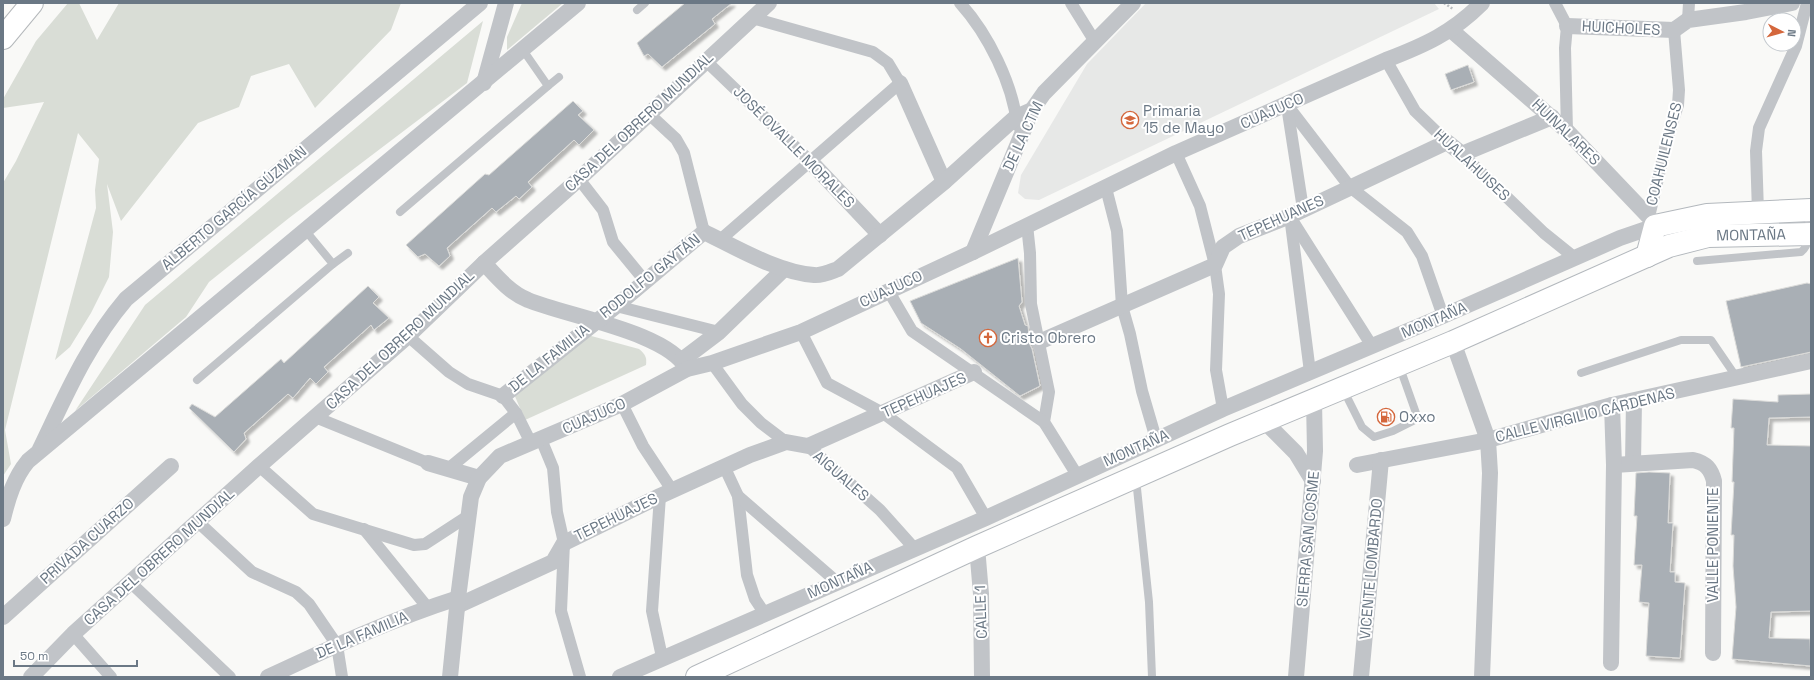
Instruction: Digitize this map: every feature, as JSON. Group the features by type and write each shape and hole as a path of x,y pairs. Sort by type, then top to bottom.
{"main road":[{"path":"3,38 32,3"},
{"name":"MONTAÑA","path":"1652,221 1707,215 1810,210"},
{"path":"1647,256 1652,221"},
{"name":"MONTAÑA","path":"697,677 1028,524 1136,478 1230,435 1265,422 1453,342 1669,246 1708,236 1810,234"}],"street":[{"name":"ALBERTO GARCÍA GÚZMAN","path":"38,453 80,366 105,323 126,298 480,3"},
{"path":"484,82 506,3"},
{"name":"ALBERTO GARCÍA GÚZMAN","path":"3,518 8,498 17,477 28,462 38,453 578,3"},
{"name":"CASA DEL OBRERO MUNDIAL","path":"31,677 73,634 259,466 408,336 484,263 579,179 769,3"},
{"path":"960,3 991,45 1012,100 1016,117 1018,143"},
{"path":"1071,3 1094,40"},
{"name":"DE LA CTM","path":"973,252 1032,110 1044,93 1094,40 1132,3"},
{"name":"CUAJUCO","path":"450,677 457,602 471,497 479,478 500,456 622,404 684,365 712,363 801,332 888,290 973,252 1176,153 1421,46 1451,30 1466,19 1482,3"},
{"path":"1555,3 1567,26 1565,48 1567,131"},
{"path":"1688,20 1689,3"},
{"path":"1674,30 1688,20 1746,12 1792,3"},
{"path":"1758,212 1756,150 1759,128 1796,46 1807,3"},
{"path":"752,18 873,52 888,63 900,83 944,182"},
{"name":"HUICHOLES","path":"1567,26 1674,30"},
{"name":"HUINALARES","path":"1451,30 1567,131 1652,221 1669,246"},
{"name":"COAHUILENSES","path":"1652,221 1661,162 1678,105 1679,90 1674,30"},
{"name":"HUALAHUISES","path":"1386,60 1415,111 1544,233 1575,258"},
{"name":"JOSÉ OVALLE MORALES","path":"706,61 810,161 880,235"},
{"name":"RODOLFO GAYTÁN","path":"720,240 900,83"},
{"path":"1287,105 1350,187 1407,232 1422,256 1443,316"},
{"path":"1287,105 1310,372"},
{"path":"649,114 676,139 684,153 704,232 784,269 814,275 826,274 838,269 944,182 1016,117 1032,110"},
{"path":"1462,154 1552,117"},
{"name":"TEPEHUANES","path":"1216,265 1223,247 1238,236 1296,213 1447,142"},
{"path":"1176,153 1200,206 1216,265 1219,294 1216,370 1223,409 1230,435"},
{"path":"579,179 602,210 613,242 645,281"},
{"path":"1106,188 1117,231 1122,306 1130,334 1142,391 1156,439"},
{"path":"1296,213 1372,346"},
{"name":"MONTAÑA","path":"620,677 662,657 986,518 1223,409 1443,316 1575,258 1620,238 1652,221"},
{"path":"1027,225 1030,254 1031,304 1049,392 1044,422"},
{"name":"RODOLFO GAYTÁN","path":"596,320 616,306 704,232"},
{"path":"484,263 506,286 527,300 596,320 665,347 684,365 784,269"},
{"path":"1039,342 1216,265"},
{"path":"888,290 912,331 974,372 1044,422 1077,475"},
{"path":"616,306 719,332"},
{"name":"DE LA FAMILIA","path":"503,396 596,320"},
{"path":"801,332 827,383 883,413 957,468 986,518"},
{"path":"408,336 449,372 468,384 503,396 536,441 553,468 557,512 564,543 561,611 580,677"},
{"path":"1453,342 1488,440 1490,473 1482,677"},
{"name":"CALLE VIRGILIO CÁRDENAS","path":"1357,465 1488,440 1612,405 1811,361"},
{"name":"AIGUALES","path":"712,363 742,404 761,423 786,442 808,446 880,510 914,548"},
{"name":"TEPEHUAJES","path":"808,446 974,372"},
{"name":"SIERRA SAN COSME","path":"1296,677 1316,451 1314,400"},
{"path":"1633,463 1634,401"},
{"path":"622,404 666,493 652,610 662,657"},
{"path":"1611,662 1614,465 1612,405"},
{"name":"DE LA FAMILIA","path":"448,469 516,413"},
{"path":"315,417 428,463 479,478"},
{"path":"1265,422 1296,453 1313,482"},
{"name":"TEPEHUAJES","path":"457,602 553,562 564,543 666,493 724,466 786,442"},
{"name":"VICENTE LOMBARDO","path":"1361,677 1381,460"},
{"name":"VALLE PONIENTE","path":"1614,465 1693,460 1702,462 1712,473 1714,482 1713,653"},
{"name":"PRIVADA CUARZO","path":"3,617 171,466"},
{"path":"259,466 313,514 414,545 425,544 468,516"},
{"path":"724,466 738,496 747,575 755,599 765,614"},
{"path":"738,496 837,582"},
{"path":"1019,502 1028,524"},
{"path":"198,522 252,572 296,592 309,604 337,645 342,677"},
{"path":"364,529 428,608"},
{"name":"CALLE 1","path":"977,547 981,594 982,677"},
{"path":"131,583 230,677"},
{"name":"DE LA FAMILIA","path":"268,677 337,645 428,608 457,602"},
{"path":"73,634 111,677"}],"lane":[{"path":"637,10 645,3"},
{"path":"523,50 548,86"},
{"path":"400,212 559,76"},
{"path":"1697,261 1797,253 1804,250 1807,246 1810,234 1810,210"},
{"path":"305,230 333,264"},
{"path":"197,380 333,264 348,253"},
{"path":"1581,373 1681,340 1711,340 1737,378"},
{"path":"1343,388 1362,427 1374,437 1393,431 1413,421 1416,413 1399,365"},
{"path":"1136,478 1149,602 1152,677"}],"shaded area":[{"path":"68,3 79,3 97,40 119,3 401,3 391,30 315,108 289,64 251,76 239,107 198,123 121,221 107,184 113,232 109,277 91,313 70,347 55,360 96,208 95,190 99,159 78,133 5,430 11,464 3,476 3,183 16,161 44,102 3,108 3,99 36,41"},
{"path":"522,3 563,3 507,50 507,37"},
{"name":"Primaria 15 de Mayo","path":"1146,3 1434,3 1439,9 1039,200 1025,199 1018,193 1021,175 1087,64"},
{"path":"483,21 467,83 289,218 209,282 186,317 75,411 145,305"},
{"path":"584,334 639,349 645,356 646,365 525,420 514,394"}],"building":[{"path":"685,3 732,3 712,19 715,24 662,67 648,54 644,56 637,43"},
{"path":"1468,65 1474,82 1451,90 1445,74"},
{"path":"573,101 583,111 578,115 594,130 579,145 574,140 528,182 532,187 519,199 516,196 496,212 492,208 447,248 450,256 439,266 425,254 418,257 406,245 485,174 489,175"},
{"name":"Cristo Obrero","path":"1018,258 1022,302 1019,306 1025,325 1028,326 1030,345 1040,386 1020,396 961,349 921,323 910,301"},
{"path":"1807,283 1811,284 1811,352 1741,367 1726,301"},
{"path":"368,286 379,297 373,303 389,318 374,330 371,325 324,367 328,372 316,384 310,378 293,398 288,394 244,433 246,439 234,452 189,408 192,404 215,417 281,359 284,363"},
{"path":"1811,394 1811,417 1769,418 1767,445 1811,446 1811,611 1771,612 1769,638 1810,639 1811,666 1732,659 1736,607 1733,566 1734,535 1731,535 1734,482 1732,482 1734,428 1731,428 1733,399 1778,402 1778,395"},
{"path":"1636,473 1670,473 1668,523 1673,523 1670,572 1675,572 1675,582 1685,583 1680,658 1646,656 1649,603 1639,602 1642,565 1634,565 1637,516 1634,516"}],"place":[{"name":"Primaria 15 de Mayo","path":"1130,120"},
{"name":"Cristo Obrero","path":"988,338"},
{"name":"Oxxo","path":"1386,417"}]}
